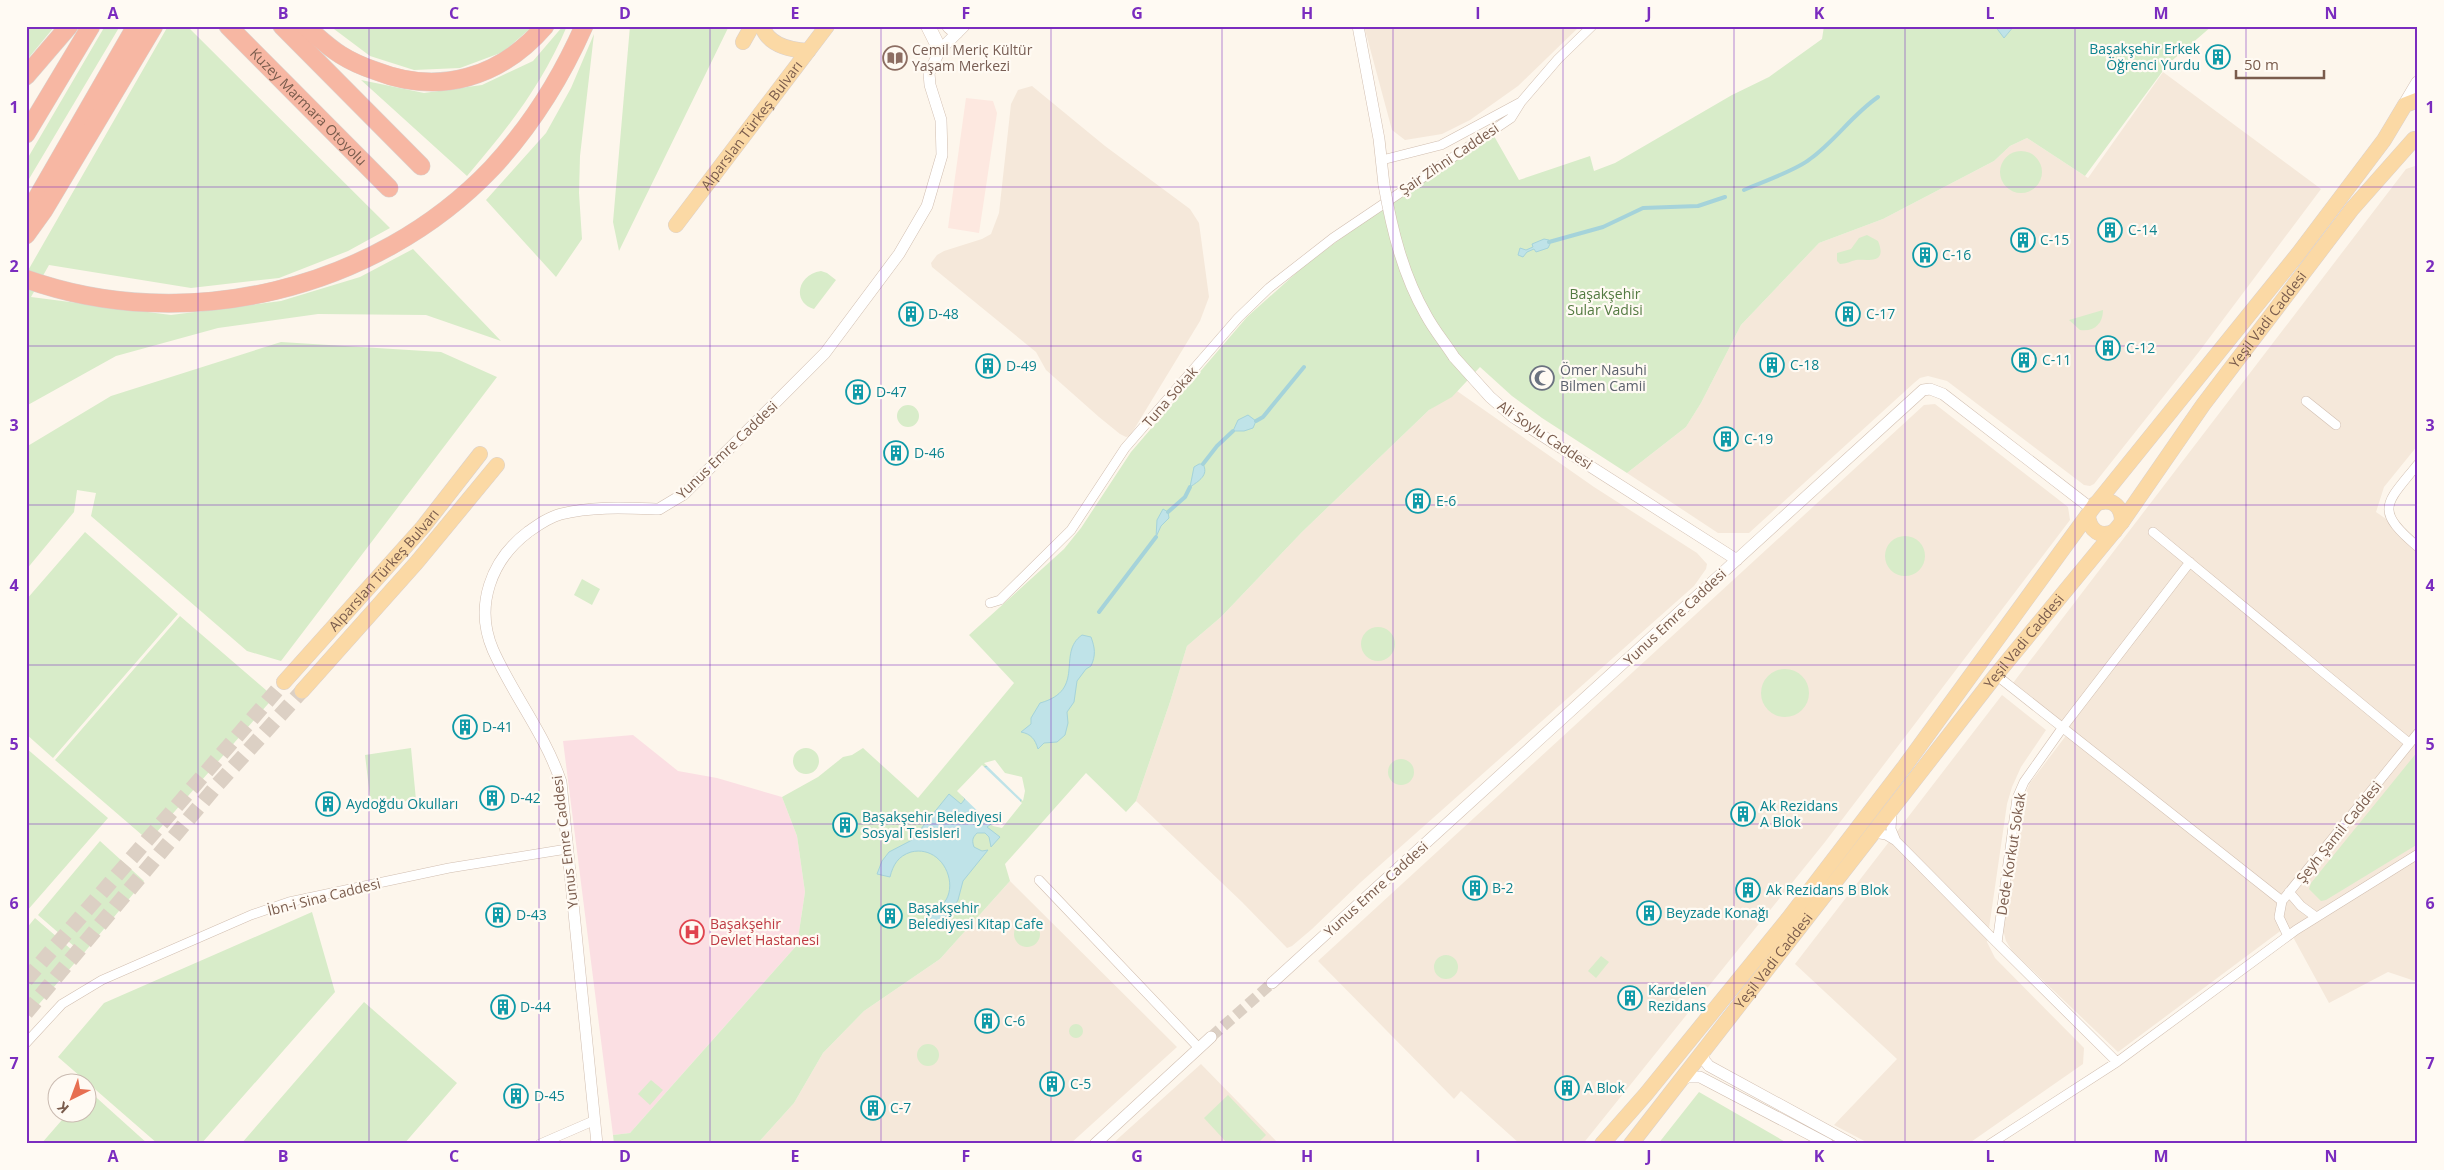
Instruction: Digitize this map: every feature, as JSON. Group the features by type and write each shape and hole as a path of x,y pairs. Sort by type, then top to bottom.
{"highway":[{"path":"26,76 69,26"},
{"path":"26,134 90,26"},
{"path":"26,217 136,26"},
{"path":"26,235 44,210 154,26"},
{"name":"Kuzey Marmara Otoyolu","path":"228,26 389,188"},
{"path":"282,26 421,166"},
{"path":"305,26 343,56 361,66 394,78 423,83 478,74 505,63 545,26"},
{"path":"34,281 119,300 187,303 274,291 329,274 372,256 415,232 472,187 492,168 533,119 556,84 584,26"}],"main road":[{"path":"742,42 752,26"},
{"path":"762,26 774,42 786,48 808,51"},
{"name":"Alparslan Türkeş Bulvarı","path":"676,225 827,26"},
{"path":"928,26 940,50"},
{"name":"Yeşil Vadi Caddesi","path":"1602,1144 1646,1094 1788,919 1905,766 2092,509 2298,254 2384,140 2407,107 2418,83"},
{"path":"2407,107 2401,127 2404,132 2416,139"},
{"name":"Yeşil Vadi Caddesi","path":"1631,1144 1996,675 2118,526 2203,405 2352,209 2416,139"},
{"name":"Alparslan Türkeş Bulvarı","path":"284,682 423,527 480,454"},
{"name":"Alparslan Türkeş Bulvarı","path":"302,691 417,562 497,465"},
{"path":"2104,501 2114,503 2121,511 2118,526 2105,534 2096,532 2089,525 2092,509 2104,501"}],"street":[{"name":"Ali Soylu Caddesi","path":"1358,26 1382,160 1384,185 1392,230 1406,274 1426,316 1454,357 1490,397 1513,417 1737,560"},
{"name":"Şair Zihni Caddesi","path":"1372,210 1482,139 1511,118 1521,102 1558,59 1592,26"},
{"name":"Yunus Emre Caddesi","path":"597,1144 593,1121 561,782 555,763 493,650 486,630 484,610 487,590 492,575 510,548 540,523 558,514 586,509 659,509 669,505 684,494 824,353 899,254 927,206 942,155 941,120 930,85 929,73 940,50 956,28"},
{"name":"Şair Zihni Caddesi","path":"1382,160 1441,145 1521,102"},
{"name":"Tuna Sokak","path":"990,604 1006,595 1071,530 1125,448 1238,318 1269,288 1372,210"},
{"name":"Yunus Emre Caddesi","path":"1272,983 1923,390 1930,389 1943,394 2092,509"},
{"path":"2306,402 2336,425"},
{"path":"2418,464 2389,500 2388,515 2402,533 2418,547"},
{"path":"2153,532 2410,743"},
{"name":"Dede Korkut Sokak","path":"1997,943 2017,798 2024,782 2063,727 2190,562"},
{"path":"1996,675 2282,901 2279,917 2288,936"},
{"name":"Şeyh Şamil Caddesi","path":"2282,901 2418,733"},
{"path":"1892,810 1891,828 1896,841"},
{"path":"1874,834 1886,835 1896,841 2117,1062"},
{"name":"İbn-i Sina Caddesi","path":"26,1043 62,1004 102,980 251,915 289,902 448,868 567,849"},
{"path":"1990,1144 2117,1062 2316,916 2418,854"},
{"path":"1039,880 1199,1048"},
{"path":"2289,892 2301,906 2316,916"},
{"path":"1095,1144 1211,1037"},
{"path":"1704,1052 1704,1060 1709,1066 1852,1144"},
{"path":"1682,1080 1700,1077 1828,1144"},
{"path":"540,1144 593,1121"}],"shaded area":[{"path":"1364,26 1580,26 1518,86 1470,120 1442,134 1405,140 1392,130"},
{"path":"2163,72 2321,189 2198,353 2094,484 2090,486 2084,485 1947,381 1928,376 1920,378 1914,383 1749,533 1718,533 1627,473 1686,427 1701,403 1741,325 1819,243 1883,219 1994,161 2010,146 2027,138 2088,178"},
{"path":"1032,86 1105,146 1190,209 1199,223 1209,297 1200,321 1130,436 1126,437 1120,434 1099,417 1046,370 1036,352 932,267 931,263 937,255 944,251 982,239 991,234 999,213 1011,104 1018,90"},
{"path":"966,98 993,101 997,113 979,233 948,228"},
{"path":"2418,165 2418,445 2384,487 2376,512 2418,541 2418,982 2388,972 2329,1003 2287,926 2118,1052 2012,951 2006,941 2002,926 2026,792 2030,783 2071,729 2013,683 2406,169"},
{"path":"1457,391 1594,487 1697,553 1707,564 1706,569 1694,586 1361,882 1312,929 1287,948 1242,902 1136,801 1187,646 1221,617 1302,532 1429,410"},
{"path":"1935,404 2068,507 2070,520 1825,842 1700,997 1689,988 1677,1004 1688,1013 1583,1144 1520,1144 1461,1091 1454,1099 1318,961 1924,405"},
{"path":"2002,695 2046,730 2021,767 2007,804 1987,942 1995,958 2084,1048 2083,1064 1968,1144 1870,1144 1834,1125 1897,1059 1795,964"},
{"name":"Başakşehir Devlet Hastanesi","path":"633,735 678,771 717,778 782,797 797,836 805,892 797,945 630,1133 613,1135 563,741"},
{"path":"1010,881 1177,1047 1070,1144 757,1144 794,1103 823,1053 864,1011 940,959"},
{"path":"1201,1064 1279,1144 1112,1144"}],"green space":[{"path":"26,26 55,26 26,61"},
{"path":"105,26 120,26 26,184 26,161"},
{"path":"168,26 187,26 390,228 348,251 279,278 191,288 49,265 31,297 171,315 281,301 360,277 413,249 501,341 426,315 318,314 218,328 116,356 26,406 26,274"},
{"path":"330,26 533,26 503,52 460,68 414,70 370,56"},
{"path":"563,26 567,26 547,68 535,87 510,123 467,176 361,80 424,93 482,85 533,61"},
{"path":"630,26 729,26 619,251 613,222"},
{"name":"Başakşehir Sular Vadisi","path":"1824,26 2212,26 2168,64 2085,176 2027,138 2010,146 1994,161 1883,219 1819,243 1741,325 1701,403 1686,427 1627,473 1542,418 1512,396 1480,367 1452,397 1429,410 1302,532 1221,617 1187,646 1136,801 1126,812 1086,773 1005,864 1010,881 940,959 864,1011 823,1053 794,1103 757,1144 614,1144 613,1135 630,1133 797,945 805,892 797,836 782,797 818,777 843,757 852,755 863,748 918,798 1014,683 969,635 1064,549 1081,528 1131,452 1247,317 1305,265 1396,198 1494,136 1519,180 1590,156 1594,171 1615,163 1732,95 1769,77 1822,39"},
{"path":"594,34 580,156 579,193 582,239 556,277 486,200 546,133 571,88"},
{"path":"2025,151 2033,154 2039,160 2042,172 2039,184 2033,190 2017,193 2009,190 2003,184 2000,168 2003,160 2009,154"},
{"path":"1867,235 1878,241 1880,254 1878,257 1842,264 1837,261 1837,253 1851,249 1859,238"},
{"path":"821,271 836,280 814,309 802,301 800,288 807,277"},
{"path":"2103,310 2099,323 2090,330 2080,330 2069,320"},
{"path":"281,342 441,352 497,377 281,661 247,651 91,516 96,493 77,490 74,512 26,570 26,447 111,396"},
{"path":"908,405 916,408 919,416 916,424 908,427 900,424 897,416 900,408"},
{"path":"85,532 178,614 53,758 26,734 26,600"},
{"path":"1909,536 1916,539 1922,545 1925,556 1924,564 1916,573 1909,576 1901,576 1894,573 1886,564 1885,552 1888,545 1897,537"},
{"path":"582,579 600,589 592,605 574,595"},
{"path":"180,616 274,697 149,841 55,760"},
{"path":"1378,627 1390,632 1395,644 1390,656 1378,661 1366,656 1361,644 1366,632"},
{"path":"1785,669 1794,671 1802,676 1807,684 1809,693 1807,702 1802,710 1794,715 1785,717 1776,715 1768,710 1763,702 1761,693 1763,684 1768,676 1776,671"},
{"path":"26,748 108,818 26,912"},
{"path":"411,748 416,800 371,805 365,755"},
{"path":"806,748 815,752 819,761 815,770 806,774 797,770 793,761 797,752"},
{"path":"2418,751 2418,844 2326,900 2321,901 2309,889 2311,883"},
{"path":"1401,759 1410,763 1414,772 1410,781 1401,785 1392,781 1388,772 1392,763"},
{"path":"100,841 144,881 83,954 38,915"},
{"path":"312,912 335,992 201,1144 158,1144 98,1092 98,1072 75,1072 58,1057 104,1003"},
{"path":"35,918 80,957 26,1019 26,929"},
{"path":"1027,921 1036,925 1040,934 1036,943 1027,947 1018,943 1014,934 1018,925"},
{"path":"1446,955 1454,959 1458,967 1454,975 1446,979 1438,975 1434,967 1438,959"},
{"path":"1601,956 1609,962 1596,978 1588,971"},
{"path":"364,1002 457,1083 404,1144 241,1144"},
{"path":"1073,1024 1079,1024 1083,1031 1079,1038 1073,1038 1069,1034 1069,1028"},
{"path":"928,1044 936,1047 939,1055 936,1063 928,1066 920,1063 917,1055 920,1047"},
{"path":"651,1080 663,1090 650,1105 638,1094"},
{"path":"1699,1092 1789,1144 1658,1144"},
{"path":"1228,1095 1266,1135 1257,1144 1228,1144 1204,1118"},
{"path":"98,1099 148,1144 41,1144 60,1122 98,1122"}],"water":[{"path":"1995,26 2014,26 2004,38"},
{"path":"1544,239 1549,240 1548,248 1536,252 1534,249 1527,252 1523,257 1518,255 1520,248 1526,250 1533,247 1532,244"},
{"path":"1248,415 1256,421 1253,428 1244,431 1233,431 1238,420"},
{"path":"1203,464 1205,468 1204,475 1190,487 1194,467"},
{"path":"1163,509 1168,512 1169,518 1161,526 1156,537 1157,520"},
{"path":"1082,635 1091,637 1094,658 1091,666 1086,669 1077,681 1074,702 1067,712 1068,723 1065,735 1057,742 1044,743 1038,749 1032,738 1021,732 1031,724 1031,718 1040,703 1054,697 1063,689 1067,681 1071,651"},
{"path":"994,763 1022,798 1019,804 987,827 1000,837 991,847 989,837 985,833 977,833 974,836 974,847 982,851 988,850 963,881 958,900 953,909 947,916 932,923 929,912 941,906 947,897 950,886 943,864 935,856 924,852 911,852 897,862 890,877 877,874 882,861 889,852 912,840 949,794 961,804 965,799 960,792 980,769"}],"pier":[{"path":"995,760 1005,773 1022,777 1025,791 1023,801 984,763"},
{"path":"982,765 1022,803 1002,828 993,826 957,791"}],"waterway":[{"path":"1744,190 1788,172 1804,163 1828,144 1878,97"},
{"path":"1549,242 1603,227 1643,208 1698,206 1725,197"},
{"path":"1256,421 1263,417 1304,367"},
{"path":"1203,464 1217,446 1233,431"},
{"path":"1168,512 1185,497 1190,487"},
{"path":"1099,612 1156,537"}],"tunnel":[{"path":"26,980 284,682"},
{"path":"26,1013 218,784 302,691"},
{"path":"1211,1037 1272,983"}],"place":[{"name":"Başakşehir Erkek Öğrenci Yurdu","path":"2218,57"},
{"name":"Cemil Meriç Kültür Yaşam Merkezi","path":"895,58"},
{"name":"C-14","path":"2110,230"},
{"name":"C-15","path":"2023,240"},
{"name":"C-16","path":"1925,255"},
{"name":"D-48","path":"911,314"},
{"name":"C-17","path":"1848,314"},
{"name":"C-12","path":"2108,348"},
{"name":"C-11","path":"2024,360"},
{"name":"C-18","path":"1772,365"},
{"name":"D-49","path":"988,366"},
{"name":"Ömer Nasuhi Bilmen Camii","path":"1542,378"},
{"name":"D-47","path":"858,392"},
{"name":"C-19","path":"1726,439"},
{"name":"D-46","path":"896,453"},
{"name":"E-6","path":"1418,501"},
{"name":"D-41","path":"465,727"},
{"name":"D-42","path":"492,798"},
{"name":"Aydoğdu Okulları","path":"328,804"},
{"name":"Ak Rezidans A Blok","path":"1743,814"},
{"name":"Başakşehir Belediyesi Sosyal Tesisleri","path":"845,825"},
{"name":"B-2","path":"1475,888"},
{"name":"Ak Rezidans B Blok","path":"1748,890"},
{"name":"Beyzade Konağı","path":"1649,913"},
{"name":"D-43","path":"498,915"},
{"name":"Başakşehir Belediyesi Kitap Cafe","path":"890,916"},
{"name":"Başakşehir Devlet Hastanesi","path":"692,932"},
{"name":"Kardelen Rezidans","path":"1630,998"},
{"name":"D-44","path":"503,1007"},
{"name":"C-6","path":"987,1021"},
{"name":"C-5","path":"1052,1084"},
{"name":"A Blok","path":"1567,1088"},
{"name":"D-45","path":"516,1096"},
{"name":"C-7","path":"873,1108"}]}
